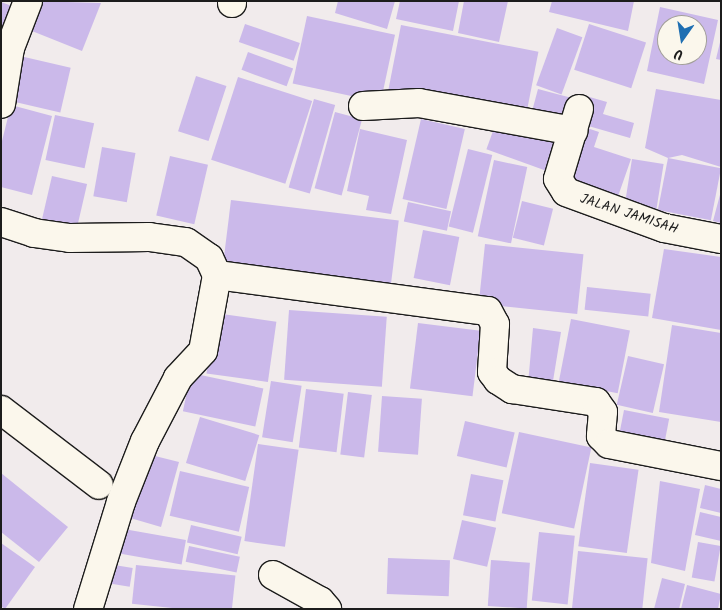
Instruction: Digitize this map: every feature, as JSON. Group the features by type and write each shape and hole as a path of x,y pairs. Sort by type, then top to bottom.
{"street":[{"path":"1,104 10,48 28,1"},
{"name":"JALAN JAMISAH","path":"363,106 419,103 576,120 558,178 566,192 664,228 721,239"},
{"path":"1,222 62,237 148,237 186,242 209,258 217,274 203,351 178,378 145,441 121,502 88,609"},
{"path":"217,274 488,311 495,324 492,372 498,380 512,389 596,402 603,412 602,440 623,448 721,466"},
{"path":"1,410 99,485"},
{"path":"273,575 320,601 327,609"}],"building":[{"path":"32,1 101,3 82,51 22,27"},
{"path":"338,1 395,1 387,29 335,13"},
{"path":"400,1 459,1 453,31 396,19"},
{"path":"464,1 508,1 499,42 458,33"},
{"path":"552,1 634,1 628,31 549,12"},
{"path":"1,2 20,9 10,34 1,30"},
{"path":"660,7 696,15 658,15"},
{"path":"307,16 395,35 381,102 293,83"},
{"path":"707,18 718,20 704,84 647,71 657,22 657,65 707,65"},
{"path":"245,24 300,43 294,61 239,42"},
{"path":"589,24 646,43 631,88 574,70"},
{"path":"401,25 538,52 526,117 388,91"},
{"path":"557,28 582,37 562,95 536,85"},
{"path":"721,38 721,60 716,59"},
{"path":"248,52 293,68 287,86 242,70"},
{"path":"20,56 71,68 60,113 10,101"},
{"path":"196,76 226,86 209,141 178,131"},
{"path":"238,77 312,101 285,184 211,160"},
{"path":"538,89 575,99 567,128 530,118"},
{"path":"656,89 721,100 721,167 682,155 668,158 645,148"},
{"path":"586,96 607,102 603,114 634,123 630,138 578,123"},
{"path":"314,99 335,105 310,194 289,187"},
{"path":"11,105 52,116 32,195 1,187 1,145"},
{"path":"335,112 362,119 342,196 315,188"},
{"path":"55,115 94,123 85,168 45,160"},
{"path":"421,119 465,129 446,209 403,199"},
{"path":"497,120 558,142 547,171 486,149"},
{"path":"581,126 599,132 594,147 631,159 615,205 568,189"},
{"path":"360,129 407,140 391,214 366,210 369,196 347,191"},
{"path":"102,147 135,153 127,202 93,196"},
{"path":"468,149 492,155 473,233 449,227"},
{"path":"170,156 208,165 194,224 156,215"},
{"path":"668,158 721,168 711,220 658,210"},
{"path":"632,159 664,164 655,218 623,213"},
{"path":"494,160 527,167 511,243 478,236"},
{"path":"52,176 87,184 76,231 41,223"},
{"path":"721,191 721,223 713,221"},
{"path":"231,200 399,221 391,287 223,267"},
{"path":"522,201 553,209 544,246 513,238"},
{"path":"408,202 451,211 447,231 404,222"},
{"path":"423,230 459,237 450,285 414,278"},
{"path":"485,244 583,254 577,314 479,304"},
{"path":"664,249 721,257 721,330 652,318"},
{"path":"587,287 651,294 648,317 585,310"},
{"path":"289,310 387,317 382,387 284,380"},
{"path":"215,313 276,322 268,382 207,373"},
{"path":"571,319 630,330 618,393 559,382"},
{"path":"418,323 481,331 472,396 410,389"},
{"path":"672,325 721,333 721,422 659,412"},
{"path":"533,328 561,332 552,387 528,384"},
{"path":"628,356 664,364 653,413 617,405"},
{"path":"191,373 263,388 255,427 183,411"},
{"path":"271,381 302,386 293,442 262,437"},
{"path":"306,389 344,394 337,452 299,448"},
{"path":"348,392 372,395 364,457 340,455"},
{"path":"382,396 422,399 418,455 378,452"},
{"path":"624,410 669,419 664,447 618,438"},
{"path":"200,417 259,435 245,481 186,463"},
{"path":"465,421 515,432 507,468 457,456"},
{"path":"519,432 591,447 574,529 502,513"},
{"path":"258,444 299,450 285,547 244,541"},
{"path":"143,453 179,462 161,527 120,515"},
{"path":"590,463 639,470 627,553 578,546"},
{"path":"180,471 249,487 239,532 170,516"},
{"path":"1,473 68,527 39,562 1,532"},
{"path":"471,474 503,480 495,522 463,515"},
{"path":"660,481 700,489 685,571 651,563"},
{"path":"705,485 721,489 721,513 700,508"},
{"path":"700,512 721,517 721,541 695,535"},
{"path":"462,520 496,528 487,567 453,559"},
{"path":"191,525 242,537 238,554 187,543"},
{"path":"118,528 186,540 182,565 114,553"},
{"path":"539,532 575,536 568,604 532,601"},
{"path":"698,542 721,546 714,581 692,577"},
{"path":"1,543 35,567 5,609 1,606"},
{"path":"189,546 240,557 237,572 186,562"},
{"path":"578,551 648,558 642,609 572,609"},
{"path":"388,558 450,560 449,596 387,594"},
{"path":"491,560 530,563 527,609 488,606"},
{"path":"108,564 133,568 130,587 105,583"},
{"path":"136,565 235,575 232,609 182,609 132,604"},
{"path":"662,578 685,584 679,609 654,609"},
{"path":"687,585 721,594 718,609 681,609"}]}
